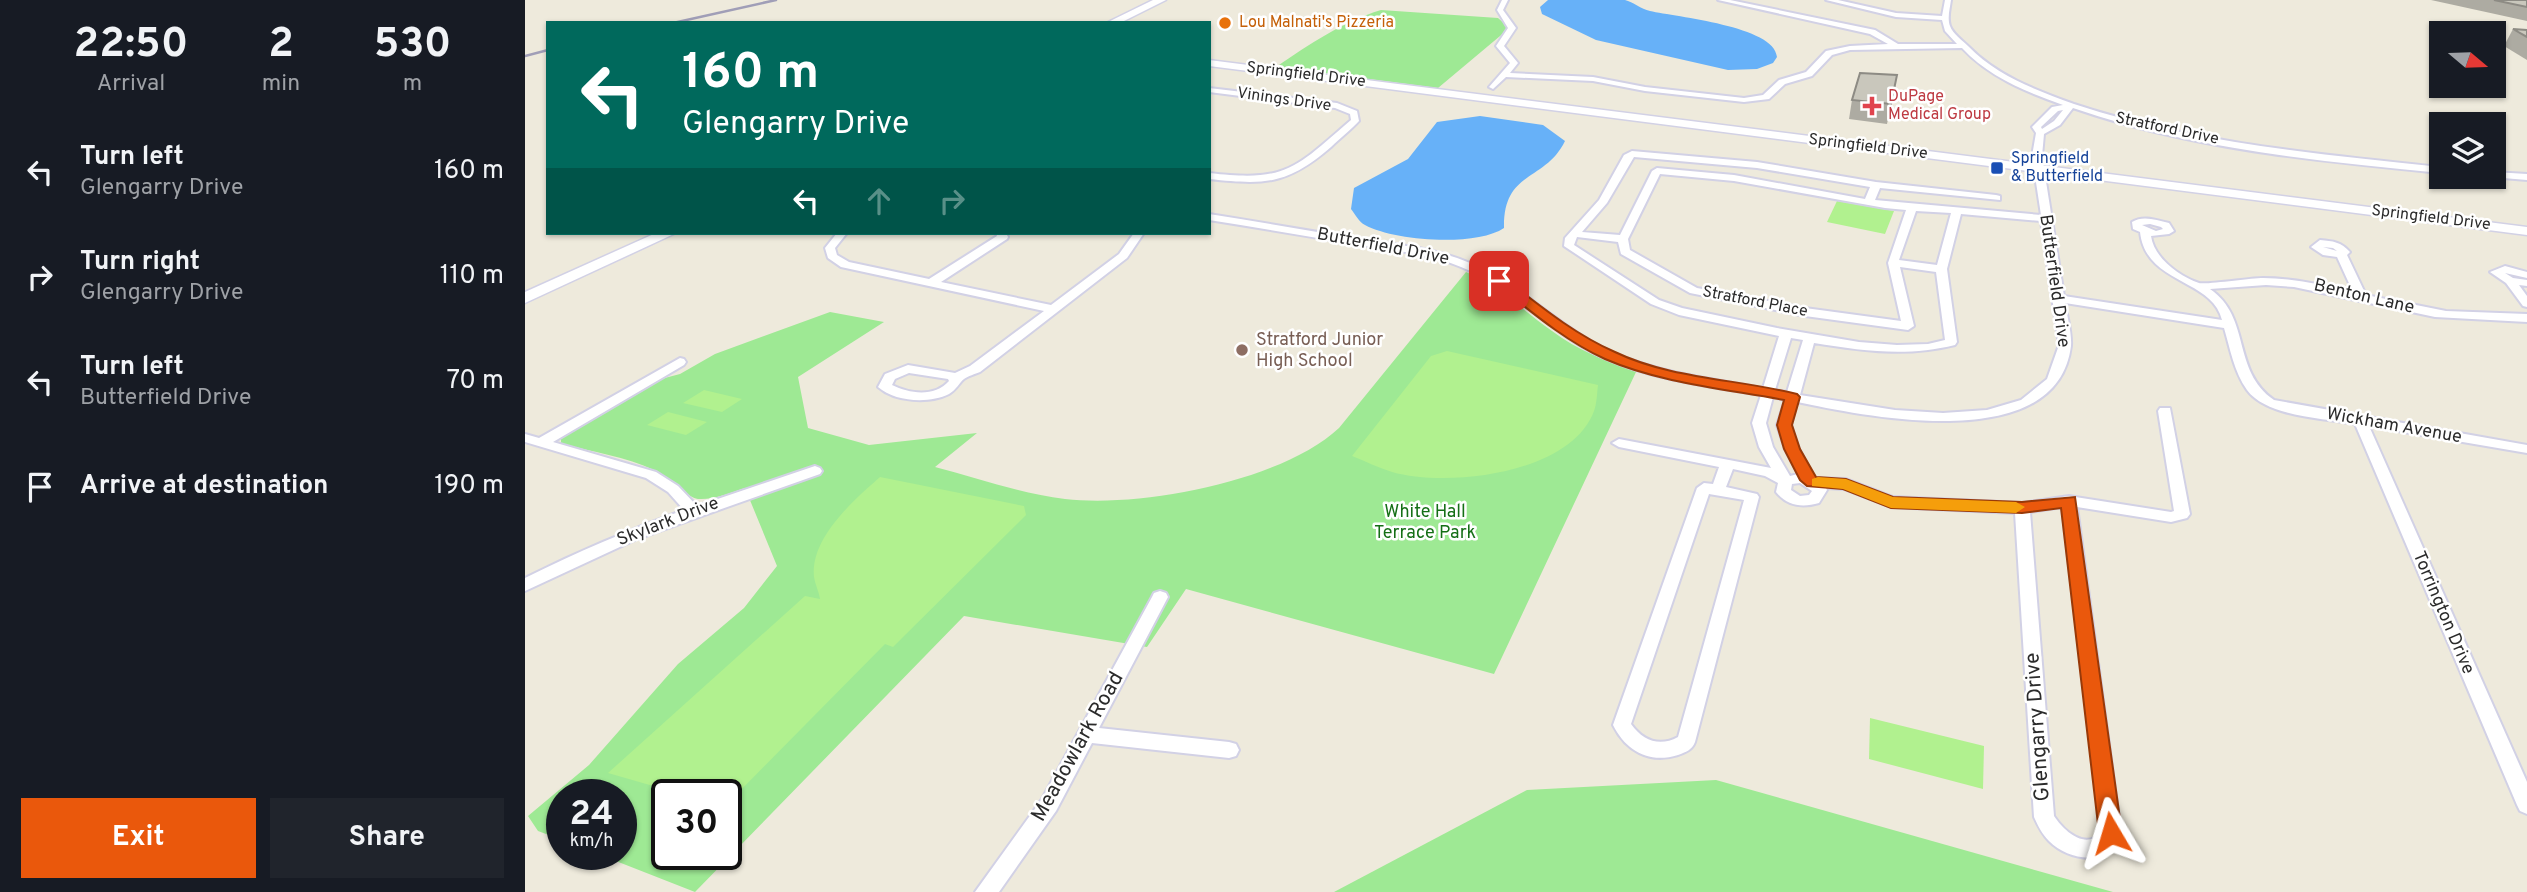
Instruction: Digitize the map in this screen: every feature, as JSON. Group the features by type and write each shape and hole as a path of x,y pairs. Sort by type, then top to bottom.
{"main road":[{"path":"1116,21 1167,1"},
{"path":"1132,21 1167,1"},
{"path":"525,298 643,235"},
{"path":"525,287 662,235"}],"street":[{"path":"1493,87 1514,63 1500,46 1512,27 1500,10 1505,0"},
{"path":"1721,0 1872,32 1897,46"},
{"path":"1829,0 1913,17 1945,18 1948,0"},
{"name":"Stratford Drive","path":"1945,18 1948,30 1990,69 2018,86 2069,107 2168,131 2251,146 2429,168"},
{"path":"1505,75 1593,79 1655,90 1744,100 1766,97 1783,82 1809,74 1829,53 1850,48 1963,46"},
{"name":"Springfield Drive","path":"1211,63 2527,231"},
{"name":"Vinings Drive","path":"1211,90 1337,106 1355,113 1355,121 1290,175 1252,182 1211,177"},
{"name":"Butterfield Drive","path":"1211,216 1440,256 1499,281 1566,331 1611,356 1653,370 1916,418 1961,417 2020,405 2054,380 2064,363 2065,345 2037,156 2040,133 2050,129 2066,114 2069,107"},
{"path":"1957,209 1941,269 1951,342 1943,346 1887,349 1798,335 1679,311 1655,302 1569,246 1569,240 1604,201 1627,157 1632,154 1757,165 1875,185 1996,198"},
{"path":"1574,234 1623,239 1657,171 1660,156"},
{"path":"1657,171 1734,178 1912,208 1957,209 2045,218"},
{"path":"2506,176 2527,177"},
{"path":"1869,202 1875,185"},
{"path":"1912,208 1893,263 1941,269"},
{"path":"2058,299 2230,325 2225,308 2202,287 2172,272 2153,257 2144,241 2145,231"},
{"path":"840,235 830,248 832,256 838,262 1053,309"},
{"path":"931,284 1003,237 1002,235"},
{"path":"955,378 975,369 1123,257 1138,235"},
{"name":"Stratford Place","path":"1623,239 1625,252 1694,291 1805,312 1908,326 1893,263"},
{"path":"2341,254 2360,295"},
{"path":"2527,275 2511,270 2496,270 2498,275 2510,281 2527,283"},
{"name":"Benton Lane","path":"2202,287 2233,281 2301,283 2439,314 2527,318"},
{"path":"2510,281 2527,304"},
{"path":"1786,481 1766,447 1759,423 1768,393 1798,335 1805,312"},
{"name":"Wickham Avenue","path":"2230,325 2251,389 2262,400 2279,407 2527,449"},
{"path":"1798,335 1792,397 1784,425 1792,449 1811,481 1820,494 1814,500 1803,502 1786,496 1782,488 1786,481 1796,478 1811,481 1846,484 1891,502 2022,508 2069,501 2171,517 2182,514 2165,411"},
{"path":"540,443 680,362"},
{"name":"Torrington Drive","path":"2360,420 2527,805"},
{"path":"525,438 651,475 673,489 693,511"},
{"path":"1619,443 1769,472 1786,481"},
{"path":"1718,490 1727,466"},
{"name":"Skylark Drive","path":"525,585 615,542 693,511 815,471"},
{"path":"1704,488 1718,490 1752,497 1686,742 1667,751 1643,748 1626,734 1622,725 1704,488"},
{"name":"Glengarry Drive","path":"2022,508 2044,817 2048,826 2064,842 2086,849 2096,849 2109,841 2111,833 2069,501"},
{"name":"Meadowlark Road","path":"986,892 1049,805 1089,735 1160,597"},
{"path":"1089,735 1229,750"}],"green space":[{"path":"1381,10 1498,18 1506,25 1506,31 1438,88 1276,67 1340,27"},
{"path":"1837,201 1894,211 1885,234 1827,222"},
{"name":"White Hall Terrace Park","path":"1466,272 1500,292 1572,344 1636,372 1494,674 1186,589 1147,647 964,616 742,844 742,779 651,779 651,870 716,870 695,892 637,869 637,779 572,779 589,765 678,664 744,608 777,566 745,488 716,497 698,499 643,465 561,443 561,436 661,379 680,374 715,354 830,312 884,322 798,377 808,428 869,445 977,433 935,467 1049,497 1097,501 1132,499 1209,487 1283,463 1314,447 1339,428"},
{"path":"1447,351 1598,385 1594,411 1581,432 1561,449 1535,462 1505,471 1474,476 1416,477 1392,472 1352,456 1431,356"},
{"path":"704,390 742,399 722,412 683,403"},
{"path":"668,412 707,422 686,435 647,425"},
{"path":"880,477 1024,506 1026,515 893,647 885,644 742,789 742,779 651,779 651,785 637,781 637,779 608,773 805,596 820,599 814,577 819,548 826,534 858,497"},
{"path":"1870,718 1984,746 1983,789 1869,759"},
{"path":"1716,780 2113,892 1334,892 1527,790"},
{"name":"White Hall Terrace Park","path":"546,801 546,834 538,831 528,816"}],"water":[{"path":"1548,0 1625,0 1650,11 1743,30 1772,46 1777,57 1773,63 1757,69 1728,70 1596,40 1542,14 1540,7"},
{"path":"1480,116 1543,125 1565,141 1547,164 1527,178 1510,196 1504,228 1475,238 1435,240 1378,231 1359,220 1351,209 1354,188 1408,159 1437,122"}],"building":[{"path":"2494,0 2527,0 2527,7"},
{"path":"2513,29 2527,30 2527,37"},
{"path":"1860,73 1897,75 1891,104 1852,100"}],"railway":[{"path":"682,21 776,0"},
{"path":"525,56 546,51"}],"slow traffic":[{"path":"1818,483 1846,484 1891,502 2016,507"}],"place":[{"name":"Lou Malnati's Pizzeria","path":"1225,23"},
{"name":"DuPage Medical Group","path":"1872,106"},
{"name":"Springfield & Butterfield","path":"1997,168"},
{"name":"Stratford Junior High School","path":"1242,350"}],"route":[{"path":"1499,281 1558,326 1582,342 1611,356 1667,373 1792,397 1784,425 1792,449 1808,480 1813,482 1846,484 1891,502 2022,508 2069,501 2111,833"}]}
